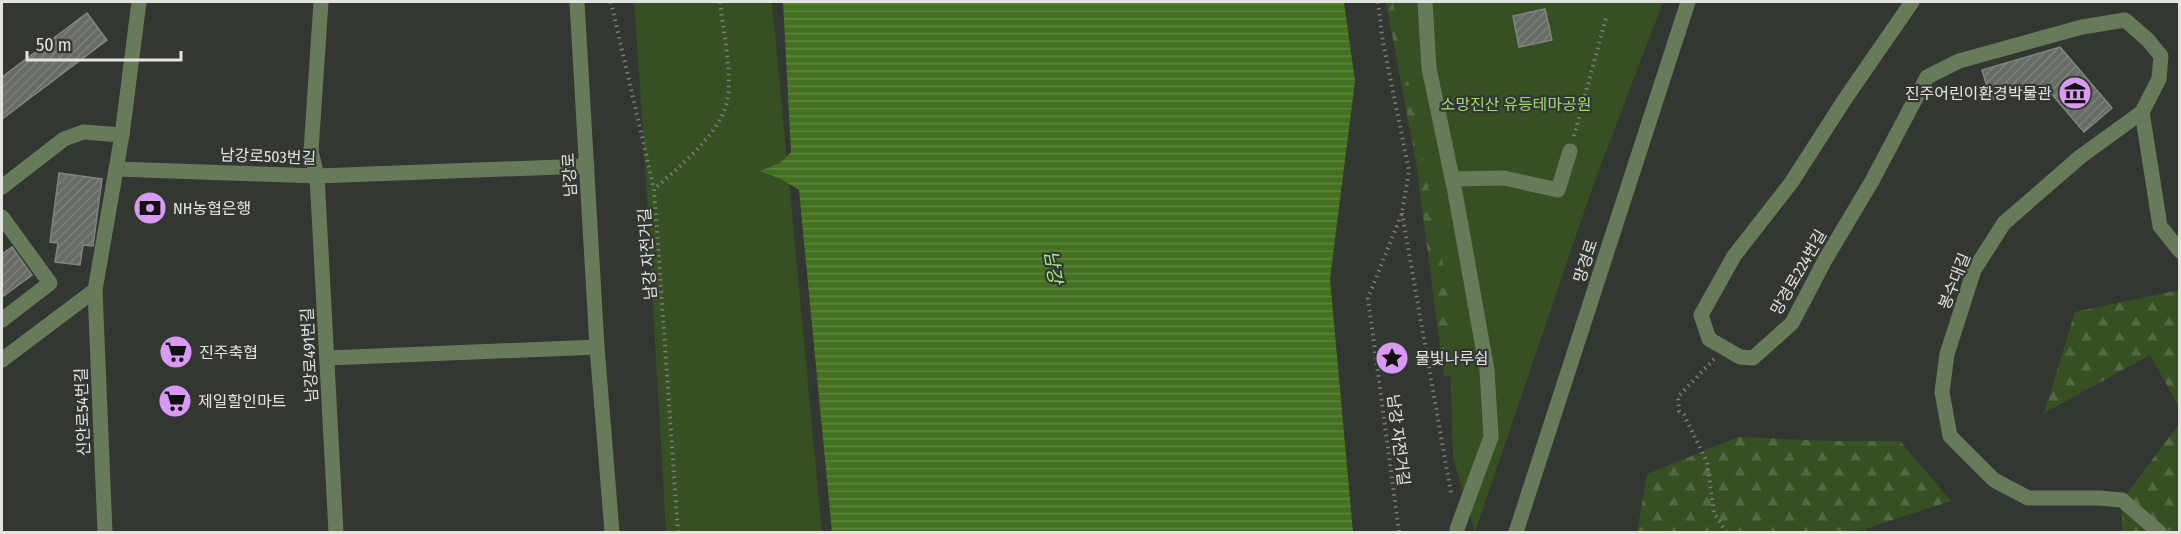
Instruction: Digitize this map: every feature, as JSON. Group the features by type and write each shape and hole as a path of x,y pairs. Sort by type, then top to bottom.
{"street":[{"path":"116,169 138,2"},
{"name":"남강로491번길","path":"321,2 311,151 317,176 336,532"},
{"name":"남강로","path":"577,2 597,347 612,532"},
{"path":"1425,2 1429,68 1487,370 1491,437 1457,529"},
{"name":"망경로","path":"1516,532 1688,2"},
{"name":"망경로224번길","path":"1912,2 1791,183 1734,256 1701,315 1709,339 1740,357 1753,358 1792,323 1928,77 1959,60 2082,27 2125,20 2148,40 2161,56 2159,79 2142,112"},
{"path":"2142,112 2160,226 2180,251"},
{"name":"봉수대길","path":"2142,112 2080,157 2004,223 1974,270 1947,354 1942,392 1950,436 1994,480 2028,498 2122,500 2159,532"},
{"path":"2,187 64,139 83,132 122,135"},
{"path":"1452,179 1504,178 1558,190 1570,151"},
{"name":"남강로503번길","path":"116,169 317,176 587,166"},
{"name":"신안로54번길","path":"105,532 95,290 116,169"},
{"path":"2,218 50,283 2,320"},
{"path":"2,360 95,290"},
{"path":"328,357 597,347"}],"path":[{"path":"611,2 654,189"},
{"name":"남강 자전거길","path":"678,532 654,189 702,142 721,119 727,102 729,82 720,2"},
{"name":"남강 자전거길","path":"1377,2 1409,171 1402,213 1368,298 1399,532"},
{"path":"1570,151 1606,18"},
{"name":"남강 자전거길","path":"1402,213 1451,494"},
{"path":"1725,348 1678,398 1679,411 1684,415 1707,462 1714,513 1726,532"}],"green space":[{"path":"634,2 772,2 822,532 666,532"},
{"path":"1386,2 1417,2 1469,369 1444,377 1416,162"},
{"name":"소망진산 유등테마공원","path":"1393,2 1663,2 1594,183 1475,532 1453,458 1448,290"},
{"path":"2179,290 2179,407 2150,355 2044,413 2075,312"},
{"path":"2179,424 2179,532 2122,532 2122,500"},
{"path":"1738,437 1900,441 1951,501 1856,532 1637,532 1647,474"}],"water":[{"name":"남강","path":"783,2 1344,2 1355,81 1330,279 1353,532 832,532 799,190 781,179 760,171 780,163 791,152"}],"building":[{"path":"1545,9 1552,40 1519,47 1513,16"},
{"path":"87,13 107,40 2,119 2,77"},
{"name":"진주어린이환경박물관","path":"2060,47 2112,108 2084,132 2044,85 1991,100 1982,70"},
{"path":"59,173 102,179 93,246 83,245 80,265 55,262 58,243 50,242"},
{"path":"12,247 32,275 2,297 2,254"}],"place":[{"name":"진주어린이환경박물관","path":"2075,93"},
{"name":"NH농협은행","path":"150,208"},
{"name":"진주축협","path":"176,352"},
{"name":"물빛나루쉼","path":"1392,358"},
{"name":"제일할인마트","path":"175,401"}]}
